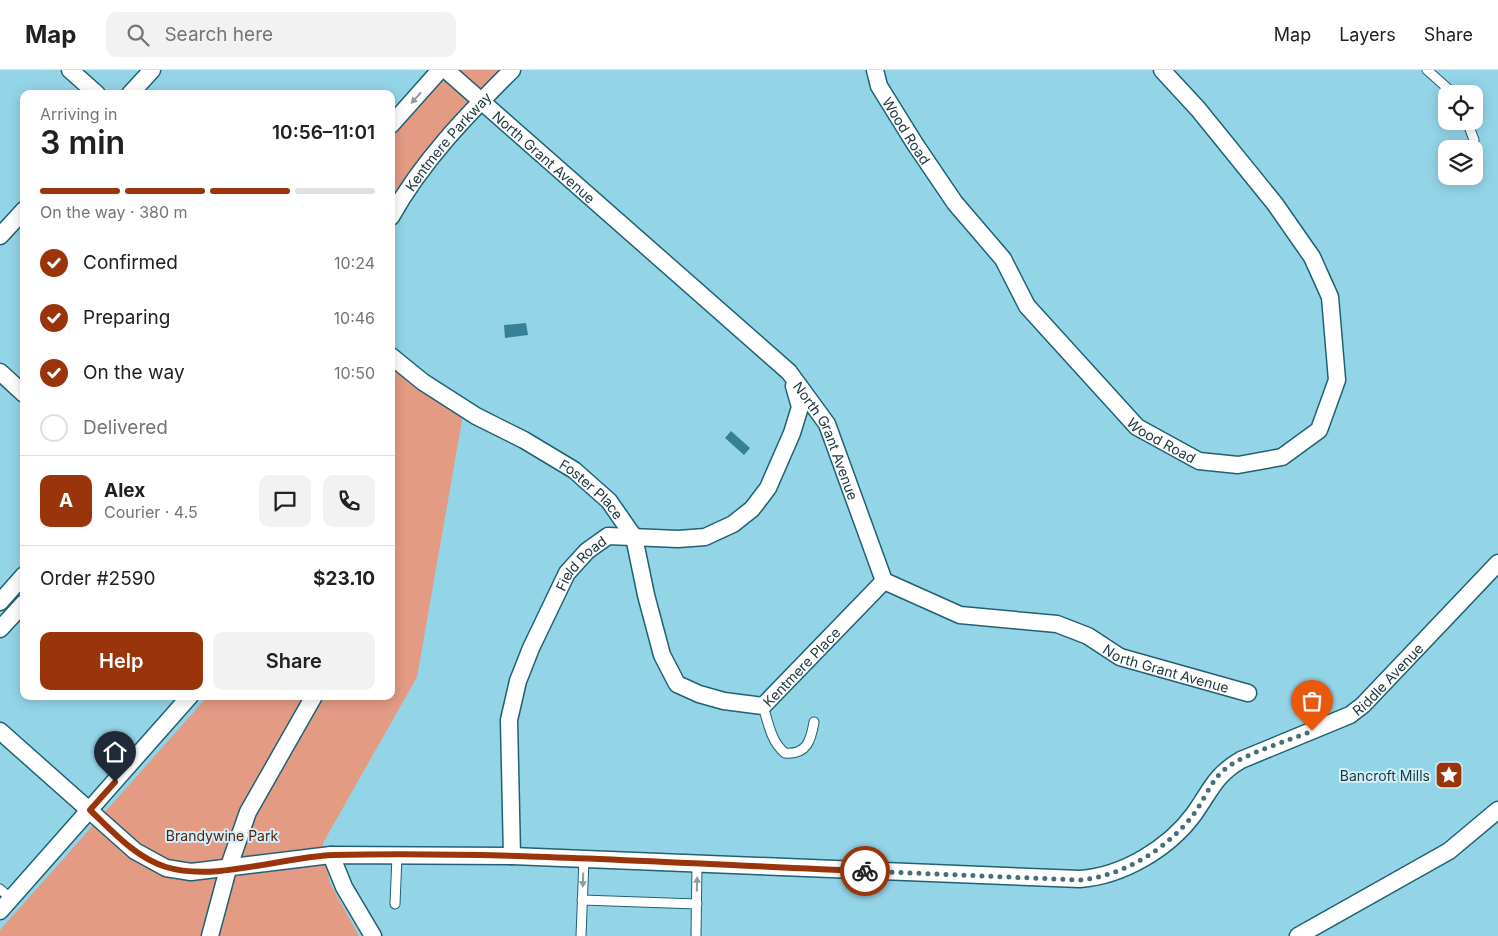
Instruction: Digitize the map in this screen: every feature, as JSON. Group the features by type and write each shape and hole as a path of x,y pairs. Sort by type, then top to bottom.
{"street":[{"path":"70,70 92,90"},
{"path":"134,90 152,70"},
{"path":"395,121 440,70"},
{"name":"North Grant Avenue","path":"446,70 789,372 827,424 884,581 960,615 1057,624 1088,636 1120,657 1248,693"},
{"name":"Kentmere Parkway","path":"395,210 408,188 440,146 512,70"},
{"name":"Wood Road","path":"875,70 879,86 915,144 955,203 1002,260 1027,306 1137,427 1199,461 1238,465 1282,457 1319,430 1337,380 1330,297 1312,257 1275,204 1198,109 1162,70"},
{"path":"0,236 20,214"},
{"name":"Foster Place","path":"395,359 423,382 476,416 524,440 574,470 609,501 634,537 646,595 662,655 677,684 699,694"},
{"path":"0,372 20,390"},
{"name":"Field Road","path":"512,856 509,720 518,681 531,648 567,573 582,557 608,536 678,539 705,537 733,524 752,509 768,488 792,433 800,407 789,372"},
{"name":"Riddle Avenue","path":"0,731 135,851 166,868 191,872 228,869 330,855 512,856 1080,880 1096,878 1120,870 1152,853 1177,834 1193,815 1225,769 1241,760 1350,715 1363,704 1498,562"},
{"path":"0,602 20,580"},
{"name":"Kentmere Place","path":"699,694 724,701 763,706 884,581"},
{"path":"0,629 20,607"},
{"path":"0,911 6,894 90,810 186,700"},
{"path":"210,936 228,869 248,812 312,700"},
{"path":"1298,936 1449,851 1498,810"},
{"path":"330,855 344,887 373,936"}],"lane":[{"path":"1427,70 1444,85"},
{"path":"1470,130 1474,140"},
{"path":"763,706 773,737 784,753 804,750 812,738 814,722"},
{"path":"395,904 397,856"},
{"path":"581,936 584,859"},
{"path":"696,936 698,864"},
{"path":"582,900 697,904"}],"green space":[{"path":"440,70 512,70 395,212 395,121"},
{"name":"Brandywine Park","path":"395,359 464,409 417,677 323,843 330,883 359,936 0,936 0,930 204,700 395,700"}],"water":[{"path":"526,323 528,335 505,338 504,325"},
{"path":"731,431 750,448 744,455 725,438"}],"way so far":[{"path":"865,871 1080,880 1096,878 1120,870 1152,853 1177,834 1193,815 1225,769 1241,760 1312,731"}],"place":[{"name":"Bancroft Mills","path":"1449,775"}],"route":[{"path":"115,782 90,810 122,840 150,861 166,868 191,872 212,871 330,855 512,856 865,871"}]}
